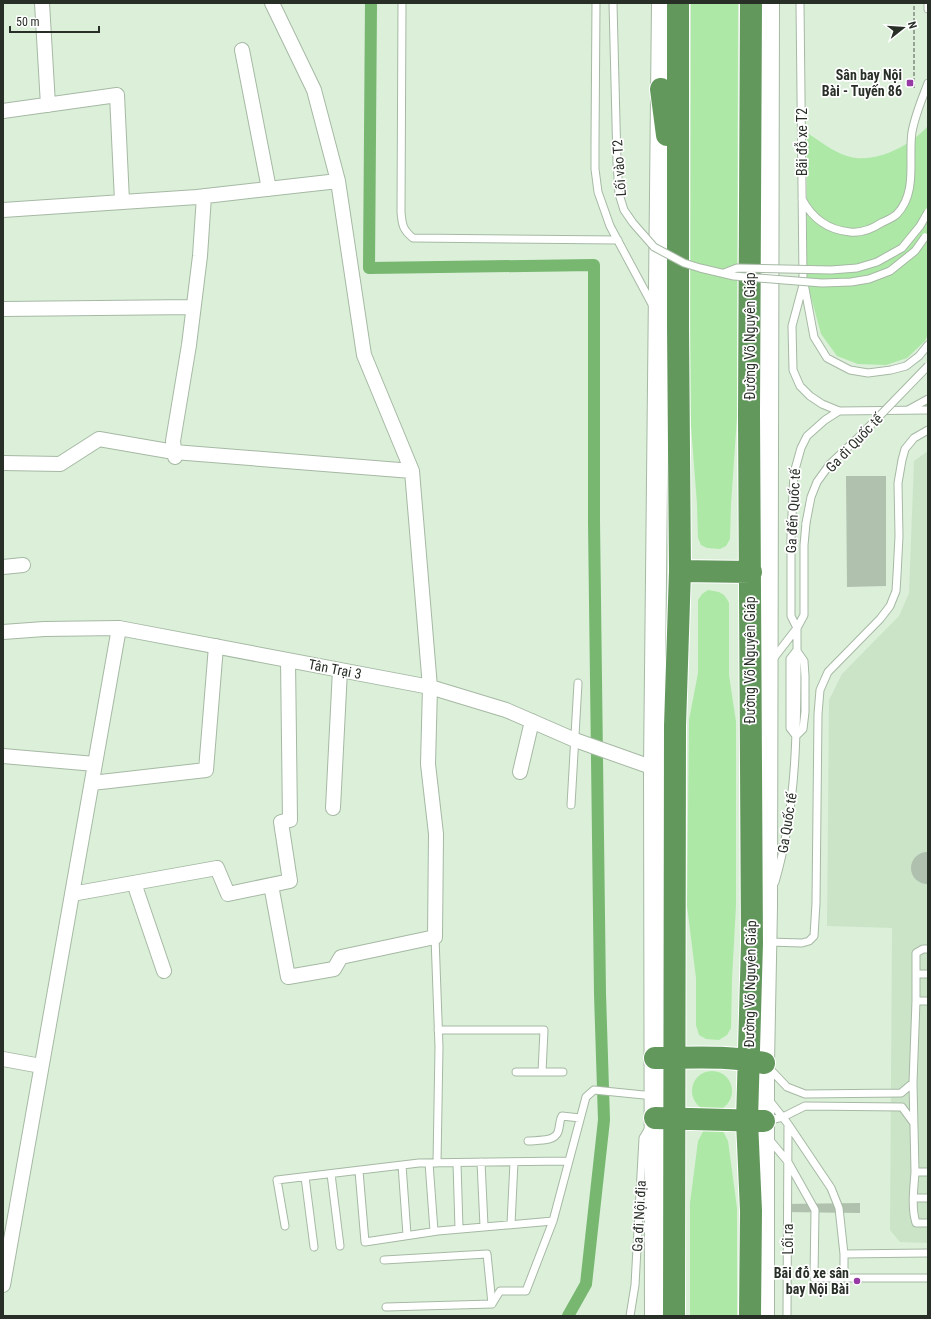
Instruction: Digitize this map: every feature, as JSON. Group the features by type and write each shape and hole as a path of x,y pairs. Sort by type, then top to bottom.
{"highway":[{"path":"674,1316 665,1118 664,1058 674,906 675,726 680,570 678,3"},
{"name":"Đường Võ Nguyên Giáp","path":"750,1316 751,1211 765,1123 756,1061 757,938 750,572 749,415 751,3"},
{"path":"661,89 678,221"},
{"path":"680,570 750,572"},
{"path":"664,1058 711,1058 756,1061"},
{"path":"665,1118 765,1123"}],"main road":[{"path":"655,1316 665,1118 655,1096 664,1058 655,933 654,768 662,3"},
{"name":"Đường Võ Nguyên Giáp","path":"767,907 769,3"},
{"path":"655,933 674,906"},
{"path":"757,938 767,907"},
{"name":"Đường Võ Nguyên Giáp","path":"756,1061 764,1094 765,1123 764,1316"}],"street":[{"path":"42,3 48,105"},
{"path":"271,886 288,977 334,969 341,957 435,937 436,834 428,764 430,687 412,471 364,355 338,181 314,90 272,3"},
{"path":"242,50 269,189"},
{"path":"3,111 117,95 122,201"},
{"path":"3,210 204,196 338,181"},
{"path":"174,454 173,441 189,345 200,256 204,196"},
{"path":"3,309 193,307"},
{"path":"3,463 60,464 99,440 174,454 412,471"},
{"path":"3,567 23,565"},
{"path":"3,1284 5,1265 42,1066 119,628"},
{"name":"Tân Trại 3","path":"3,632 44,629 119,628 430,687 506,710 575,740 654,768"},
{"path":"92,783 206,770 216,646"},
{"path":"72,894 217,868 228,894 290,881 281,822 290,820 288,660"},
{"path":"333,808 340,670"},
{"path":"520,772 532,721"},
{"path":"3,756 95,764"},
{"path":"134,883 164,971"},
{"path":"3,1059 42,1066"}],"lane":[{"path":"402,3 401,212 402,223 406,232 413,238 618,240"},
{"path":"596,3 595,169 598,192 604,210 618,240 659,315"},
{"name":"Lối vào T2","path":"613,3 617,162 619,194 624,210 654,247 684,263 724,273"},
{"name":"Bãi đỗ xe T2","path":"800,3 804,280"},
{"path":"928,3 928,9"},
{"path":"802,199 809,211 825,225 835,229 851,232 872,228 897,214 904,204 908,194 910,182 912,133 928,83"},
{"path":"724,273 737,268 831,270 857,268 877,262 902,248 920,226 928,212"},
{"path":"724,273 734,276 822,283 837,283 869,279 890,271 914,251 927,235"},
{"path":"804,280 814,336 827,358 850,370 868,373 891,370 906,366 919,356 928,345"},
{"path":"804,280 792,326 793,370 800,386 810,396 822,404 839,411 928,410"},
{"name":"Ga đi Quốc tế","path":"797,628 804,615 804,545 806,523 811,497 817,482 830,464 862,434 928,366"},
{"path":"906,411 928,399"},
{"name":"Ga đến Quốc tế","path":"797,628 791,616 791,536 794,473 800,448 806,436 825,420 839,411"},
{"path":"757,938 802,943 810,941 814,936 816,903 818,714 820,690 828,672 890,606 896,591 899,536 898,483 902,460 905,449 914,438 928,430"},
{"path":"768,666 797,628"},
{"name":"Ga Quốc tế","path":"796,736 803,729 805,712 804,661 797,650 797,628"},
{"name":"Ga Quốc tế","path":"767,907 784,849 792,795 796,736 790,728 790,659 797,650"},
{"path":"570,805 578,683"},
{"path":"434,1231 433,1163 438,1030 435,937"},
{"path":"928,948 916,953 913,1083 915,1172 914,1209 916,1223 928,1223"},
{"path":"916,974 928,974"},
{"path":"916,1001 928,1001"},
{"path":"438,1030 544,1030 542,1072"},
{"path":"756,1061 787,1087 805,1094 901,1093 913,1083"},
{"path":"516,1072 563,1072"},
{"path":"492,1304 500,1291 526,1291 553,1221 586,1097 594,1090 655,1096"},
{"path":"765,1123 805,1106 902,1107 913,1122"},
{"path":"528,1141 550,1139 555,1137 558,1133 562,1116 580,1118"},
{"name":"Ga đi Nội địa","path":"630,1316 635,1285 643,1138 665,1118"},
{"path":"765,1123 788,1124 831,1188 838,1208 844,1254 844,1278"},
{"name":"Lối ra","path":"765,1123 815,1210 814,1278 928,1278"},
{"name":"Lối ra","path":"788,1124 788,1316"},
{"path":"285,1226 277,1180 402,1165 433,1163 568,1161"},
{"path":"481,1162 484,1226"},
{"path":"511,1224 514,1162"},
{"path":"457,1163 459,1229"},
{"path":"402,1165 407,1236"},
{"path":"359,1171 365,1242 434,1231 553,1221"},
{"path":"915,1172 928,1172"},
{"path":"331,1174 340,1246"},
{"path":"305,1177 314,1247"},
{"path":"914,1198 928,1198"},
{"path":"844,1254 928,1253"},
{"path":"384,1260 487,1254 492,1304"},
{"path":"386,1307 492,1304"}],"path":[{"path":"914,3 914,88"}],"shaded area":[{"path":"928,451 928,1243 900,1242 890,1230 892,928 827,926 829,700 842,674 899,616 909,593 914,461"}],"green space":[{"path":"691,3 738,3 737,417 730,539 726,546 720,549 707,548 701,545 698,538 690,413"},
{"path":"927,127 928,334 925,341 907,358 886,365 858,364 837,356 821,334 807,282 807,133 831,149 842,154 857,158 868,158 880,156 901,147 911,141"},
{"path":"708,590 721,593 729,603 729,675 736,722 736,905 731,1028 727,1035 719,1040 706,1039 699,1035 696,1025 696,978 687,906 689,720 698,673 698,600 702,594"},
{"path":"712,1071 720,1073 726,1077 730,1083 732,1091 730,1099 726,1105 720,1109 712,1111 704,1109 698,1105 694,1099 692,1091 694,1083 698,1077 704,1073"},
{"path":"705,1128 722,1129 728,1141 737,1208 737,1316 690,1316 690,1203 698,1141"}],"building":[{"path":"846,476 886,476 886,586 847,587"},
{"path":"860,1203 860,1213 783,1212 783,1204"}],"waterway":[{"path":"371,3 369,268 594,265 594,522 600,994 604,1120 586,1284 568,1316"}],"place":[{"name":"Sân bay Nội Bài - Tuyến 86","path":"910,83"},
{"name":"Bãi đỗ xe sân bay Nội Bài","path":"857,1281"}]}
